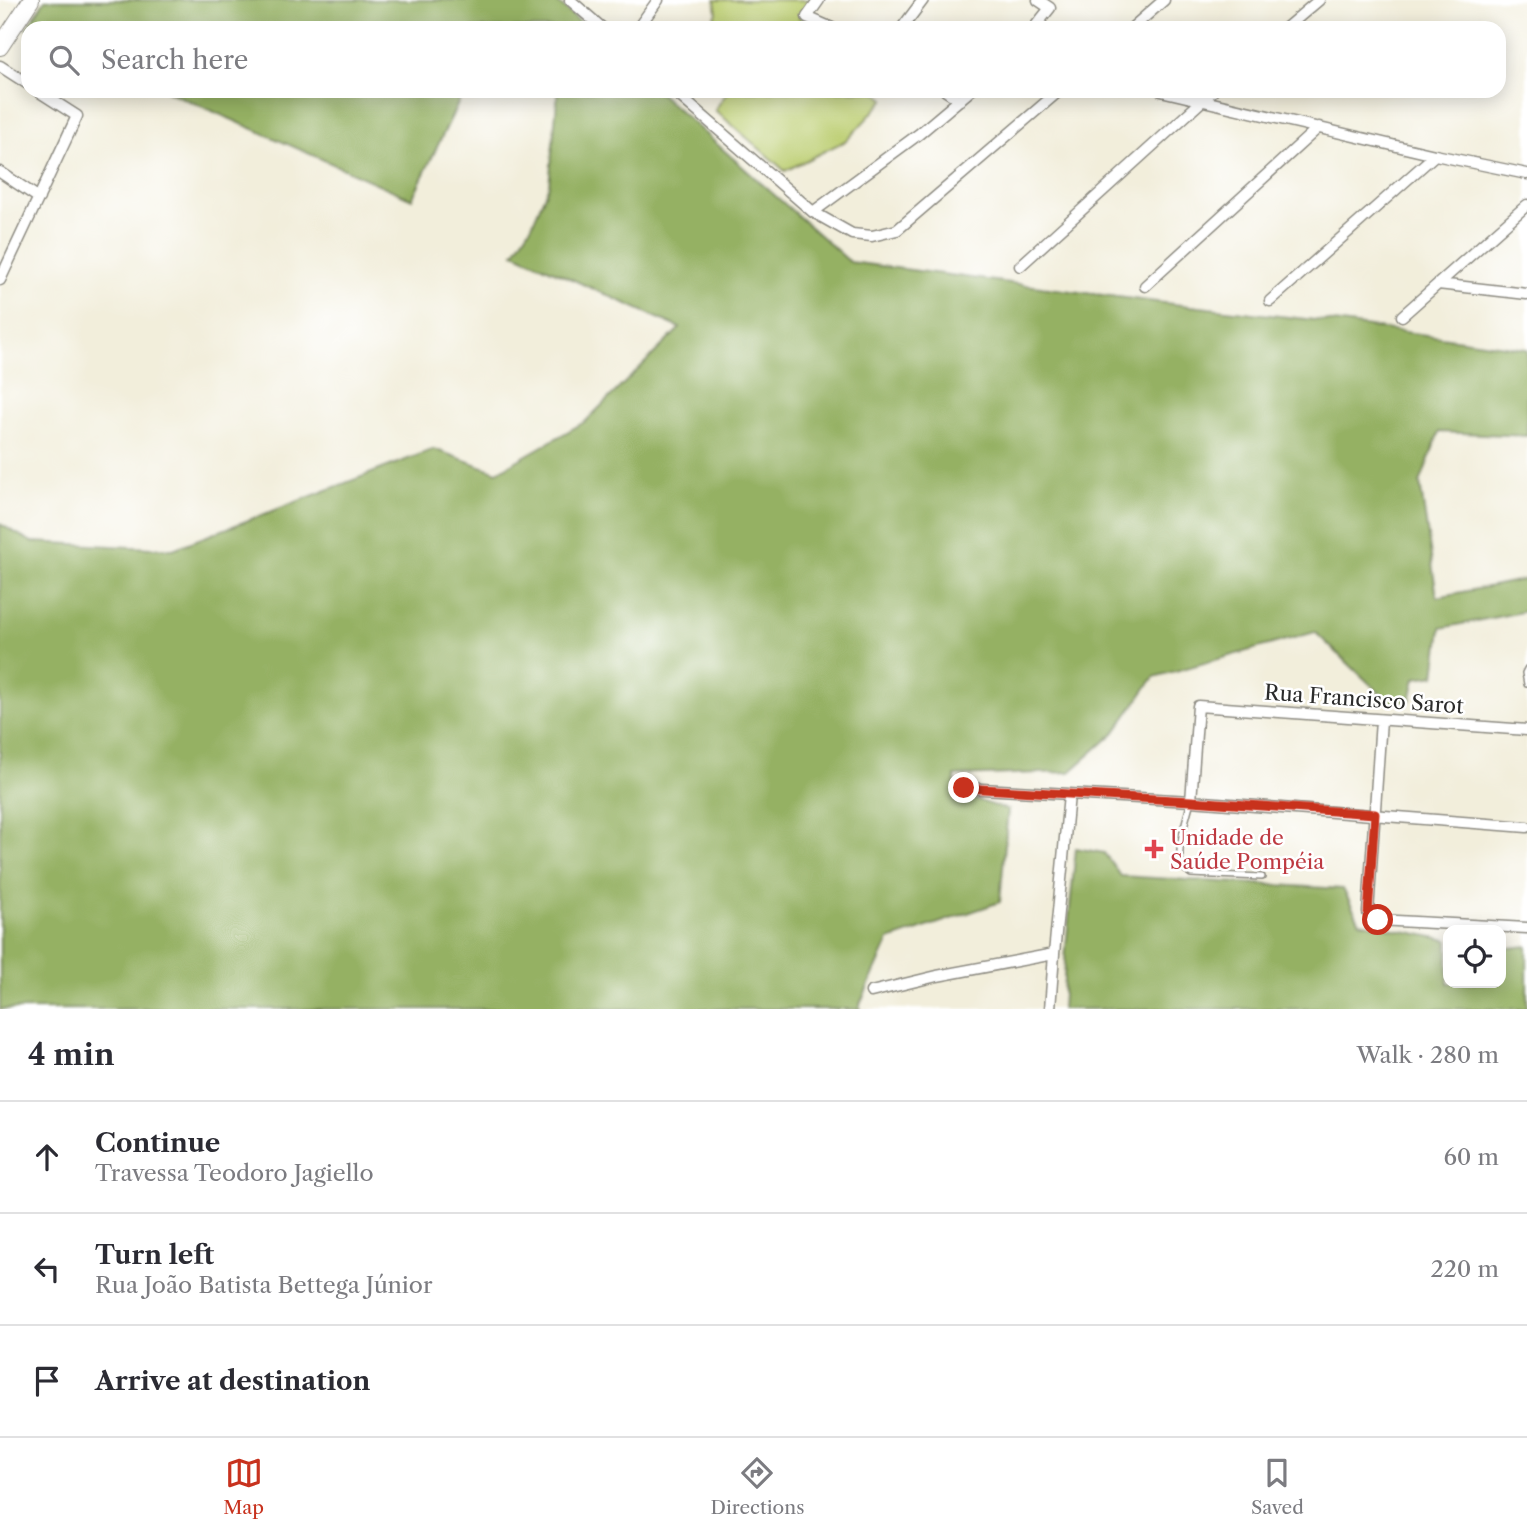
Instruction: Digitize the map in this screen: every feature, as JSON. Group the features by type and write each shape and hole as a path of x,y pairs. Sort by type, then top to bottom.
{"street":[{"path":"0,47 31,0"},
{"path":"570,0 594,21"},
{"path":"643,21 658,0"},
{"path":"816,21 807,17 818,0"},
{"path":"907,21 923,0"},
{"path":"1038,0 1050,8 1040,21"},
{"path":"1140,21 1164,0"},
{"path":"1294,21 1319,0"},
{"path":"0,66 21,80"},
{"path":"0,278 77,116 49,98"},
{"path":"682,98 813,212 852,234 872,236 897,230 1051,98"},
{"path":"813,212 919,134 960,100 957,98"},
{"path":"1190,98 1527,174"},
{"path":"1020,266 1205,98"},
{"path":"1145,286 1319,127"},
{"path":"1270,301 1435,155"},
{"path":"0,172 39,198"},
{"path":"1402,316 1527,205"},
{"path":"1438,284 1527,294"},
{"name":"Rua Francisco Sarot","path":"1191,801 1198,705 1527,730"},
{"path":"1381,720 1368,913 1378,920 1527,928"},
{"path":"964,788 1191,801 1527,827"},
{"path":"1050,1009 1069,795"},
{"path":"870,992 937,976 1054,954"}],"lane":[{"path":"1527,669 1527,684"},
{"path":"1191,801 1181,842 1181,862 1184,869 1191,874 1262,877"}],"green space":[{"path":"45,0 555,0 579,21 31,21"},
{"path":"715,0 812,0 799,18 804,21 712,21 717,13"},
{"path":"183,98 461,98 412,199"},
{"path":"557,98 665,98 850,262 1527,349 1527,436 1439,432 1420,483 1437,597 1527,579 1527,611 1441,628 1435,675 1415,678 1410,701 1389,702 1315,632 1154,677 1114,733 1070,772 955,776 955,793 1008,810 1000,902 889,940 860,1009 0,1009 0,524 32,542 173,549 434,449 497,472 586,421 680,328 514,253 532,225 549,185"},
{"path":"723,98 885,99 847,140 785,171 715,110"},
{"path":"1076,848 1104,853 1121,876 1343,889 1360,922 1443,939 1443,988 1506,988 1506,948 1527,946 1527,1009 1062,1009"}],"place":[{"name":"Unidade de Saúde Pompéia","path":"1154,849"}],"route":[{"path":"964,788 1375,814 1368,913 1378,920"}]}
